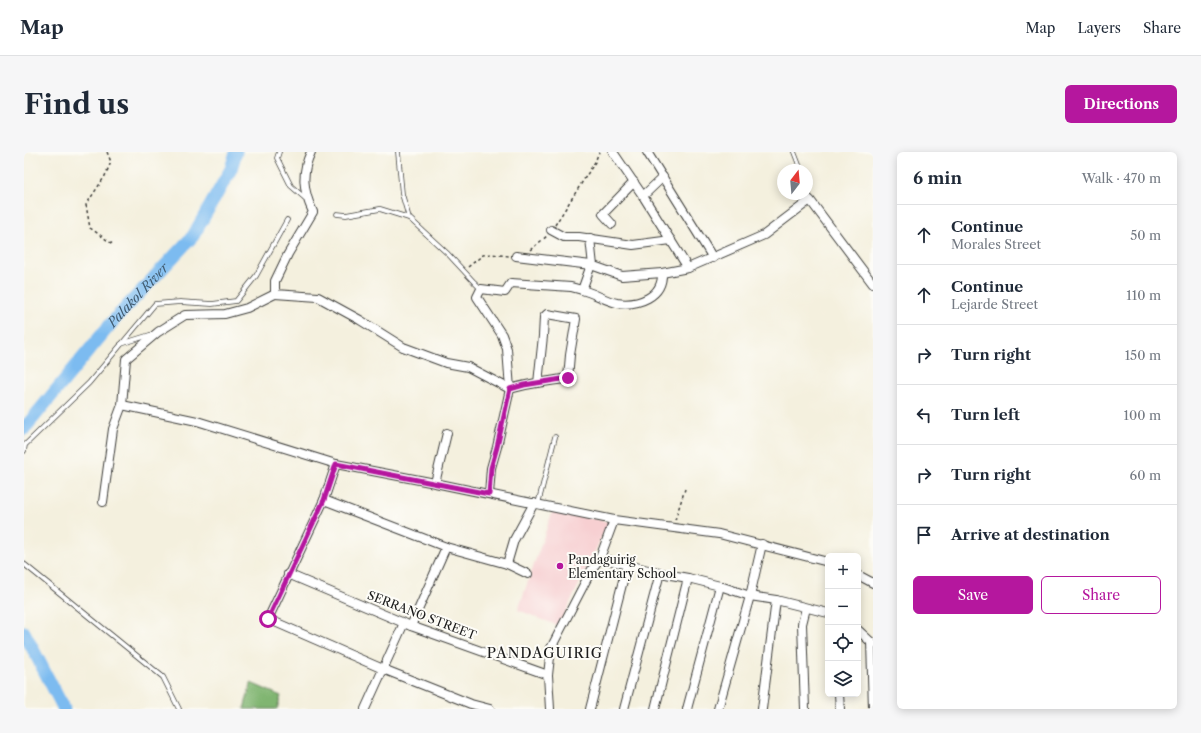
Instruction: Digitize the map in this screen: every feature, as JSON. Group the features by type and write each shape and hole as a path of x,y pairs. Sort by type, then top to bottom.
{"street":[{"path":"275,294 275,281 288,254 313,212 307,199 304,185 306,163 311,152"},
{"path":"613,152 634,182 688,268"},
{"path":"647,152 713,258"},
{"path":"643,196 663,177"},
{"path":"612,224 603,214 634,182"},
{"path":"516,256 592,266 622,276 662,273 688,268 764,235 810,200 873,284"},
{"path":"552,230 564,237 590,238 633,245 671,240"},
{"path":"582,290 592,266 590,238"},
{"path":"489,494 491,468 510,389 507,349 502,335 477,297 481,288 505,292 511,283 571,287 617,303 636,303 652,297 662,282 662,273"},
{"path":"103,502 113,430 122,405 126,359 158,332 185,315 225,314 247,308 275,294 318,297 360,320 403,347 446,363 468,367 510,389 524,385 538,383 568,378 576,318 547,314 544,317 538,383"},
{"path":"122,405 197,421 336,464 536,503 614,520 719,534 825,561"},
{"path":"435,483 447,433"},
{"path":"336,464 324,500 268,619 383,669 471,704 490,709"},
{"path":"324,500 446,547 507,564 528,574"},
{"path":"507,564 514,540 536,503"},
{"path":"550,709 548,675 551,648 592,569 600,558 614,520"},
{"path":"718,709 750,596 762,544"},
{"path":"365,709 383,669 408,624 446,547"},
{"path":"600,558 660,574 688,578 720,586 750,596 776,600 825,613"},
{"path":"590,709 627,565"},
{"name":"SERRANO STREET","path":"288,574 408,624 548,675"},
{"path":"624,709 660,574"},
{"path":"861,577 873,583"},
{"path":"655,709 688,578"},
{"path":"687,709 720,586"},
{"path":"762,709 776,600"},
{"path":"805,709 802,624 806,608"},
{"path":"861,633 872,643 873,709"},
{"path":"839,697 840,709"}],"lane":[{"path":"279,152 277,158 290,186 307,199"},
{"path":"398,152 402,194 409,218"},
{"path":"794,152 799,164"},
{"path":"337,214 346,215 380,209 409,218 448,254 481,288"},
{"path":"24,451 25,445 89,383 155,304 180,302 212,304 236,301 256,276 287,220"},
{"path":"121,345 158,332"},
{"path":"536,503 555,437"},
{"path":"24,564 163,677 179,709"}],"path":[{"path":"107,152 111,162 105,176 86,205 90,228 114,245"},
{"path":"528,252 549,235 595,162 599,152"},
{"path":"463,271 483,255 491,254 516,256"},
{"path":"673,528 686,489"}],"shaded area":[{"name":"Pandaguirig Elementary School","path":"553,510 609,522 559,626 518,610"}],"green space":[{"path":"251,683 281,696 277,709 244,709"}],"waterway":[{"name":"Palakol River","path":"24,429 114,320 193,236 231,169 236,152"},
{"name":"Palakol River","path":"24,632 64,709"}],"place":[{"name":"Pandaguirig Elementary School","path":"560,566"}],"district":[{"name":"PANDAGUIRIG","path":"545,653"}],"route":[{"path":"268,619 324,500 336,464 489,494 491,468 510,389 524,385 568,378"}]}
